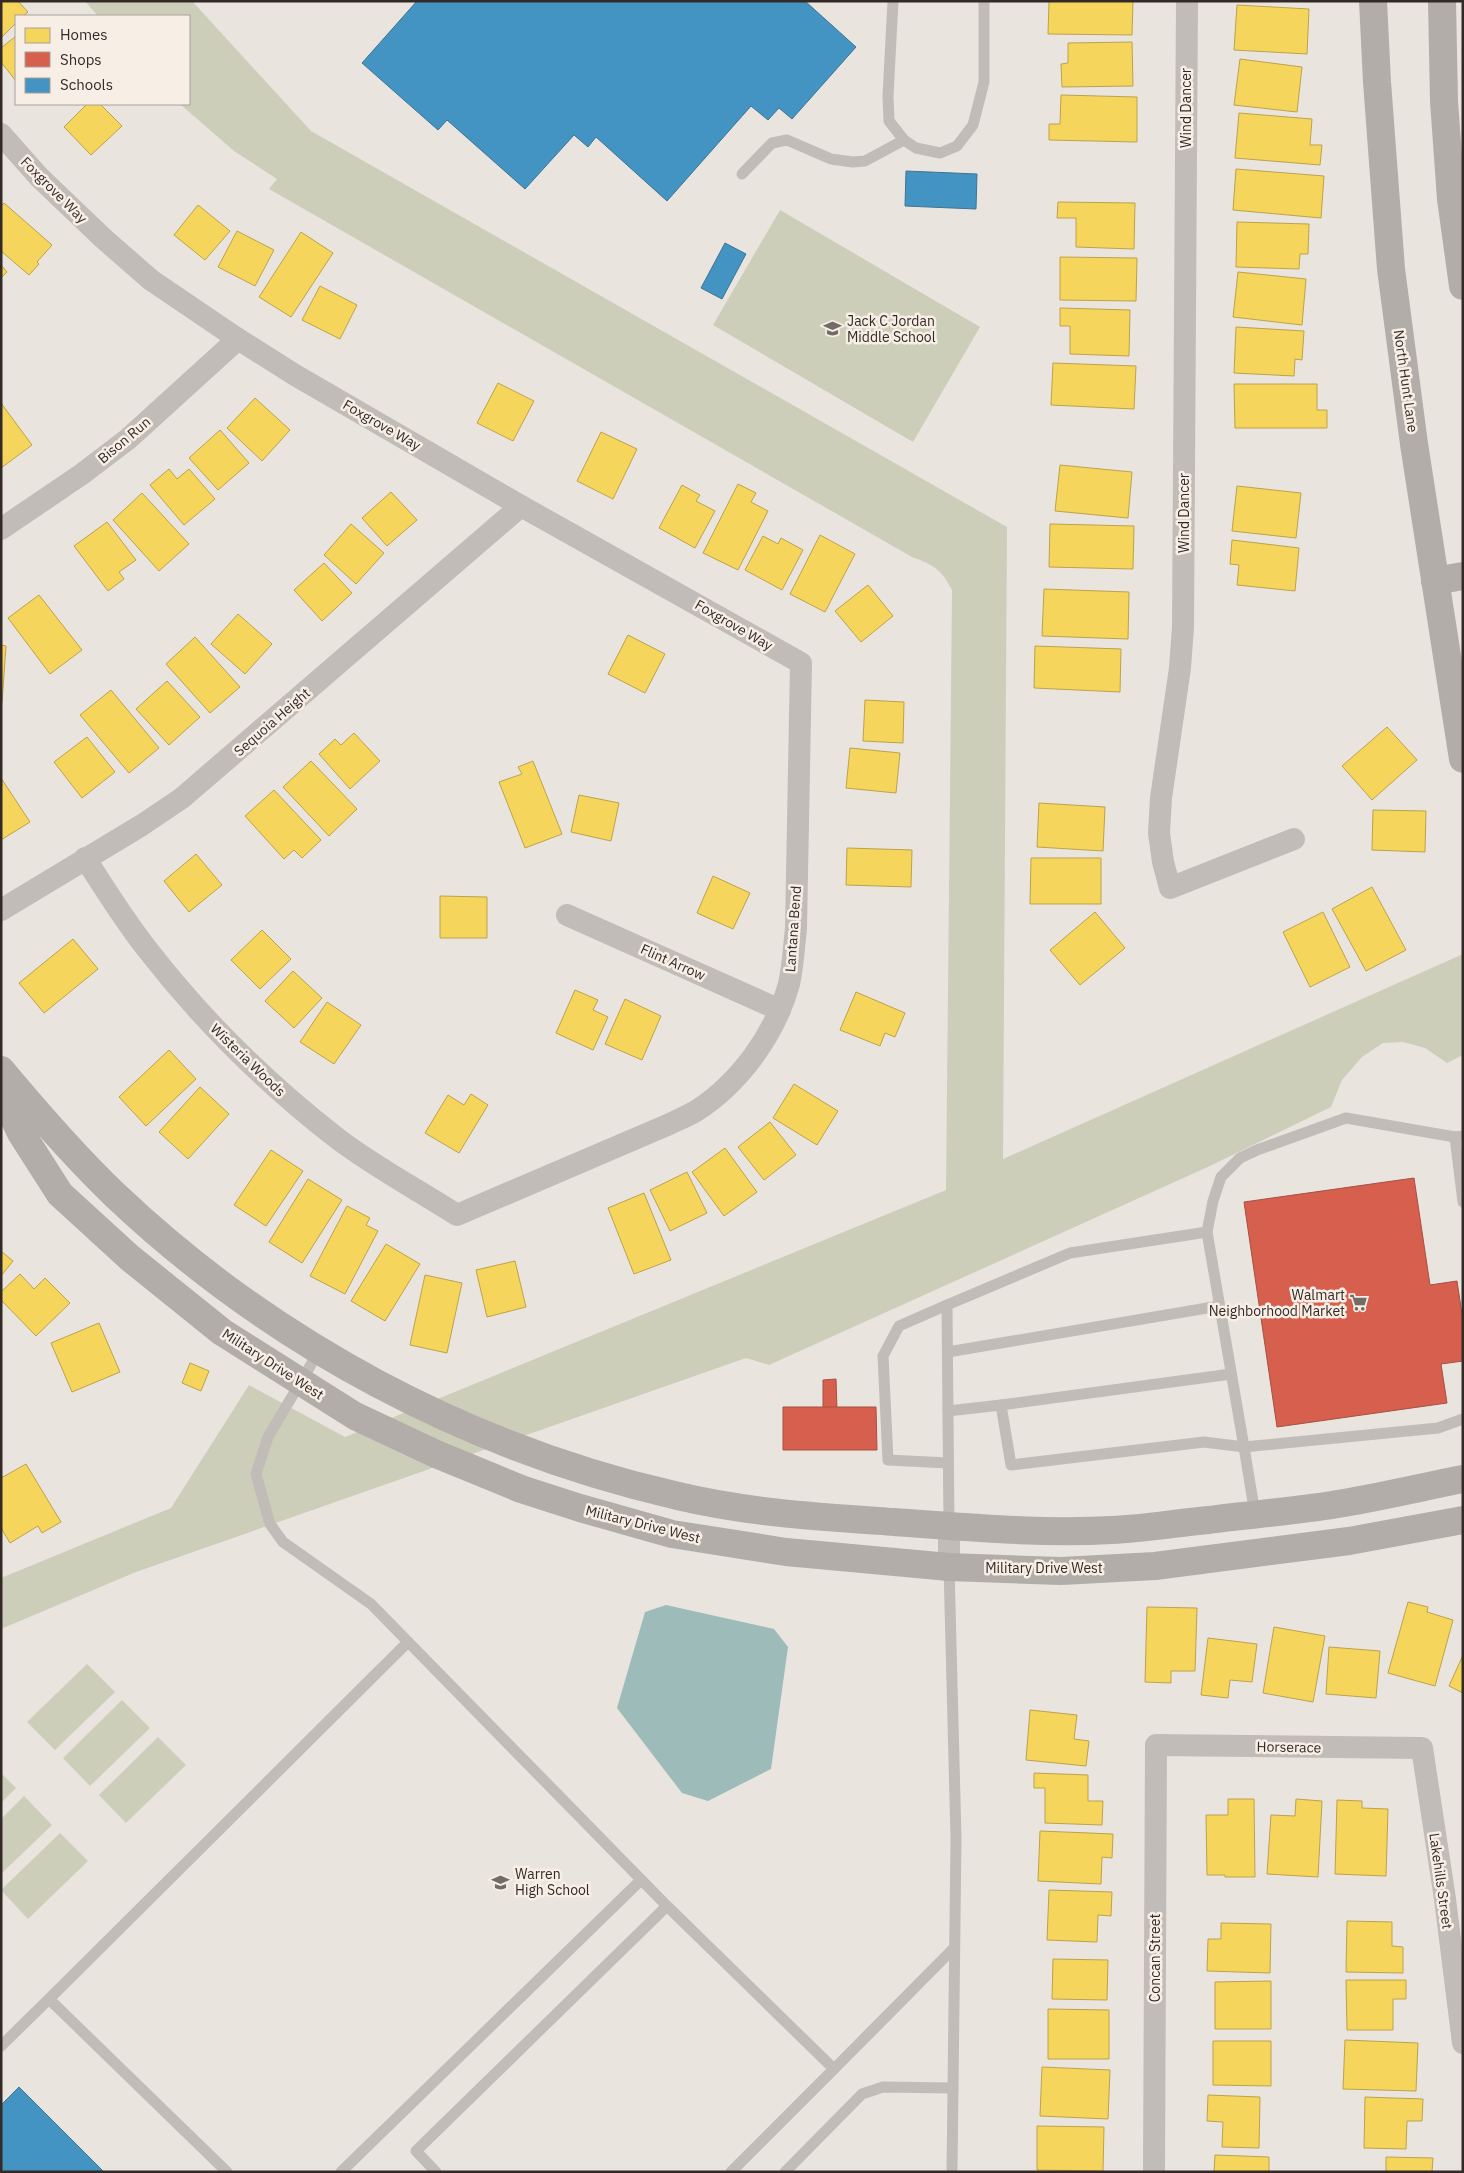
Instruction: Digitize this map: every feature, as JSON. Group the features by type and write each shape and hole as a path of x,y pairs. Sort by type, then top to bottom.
{"main road":[{"name":"North Hunt Lane","path":"1373,1 1391,270 1435,581 1463,759"},
{"path":"1442,1 1444,101 1451,200 1463,286"},
{"path":"1435,581 1463,576"},
{"path":"1,1070 88,1168 147,1224 244,1302 319,1351 373,1383 452,1420 534,1454 590,1473 680,1497 790,1514 1005,1531 1111,1530 1255,1514 1342,1504 1463,1479"},
{"name":"Military Drive West","path":"1,1091 21,1133 60,1194 130,1258 222,1332 355,1416 436,1454 521,1489 580,1508 672,1534 786,1552 949,1567 1061,1571 1155,1566 1348,1541 1463,1520"}],"street":[{"name":"Wind Dancer","path":"1186,1 1183,627 1180,668 1161,798 1159,833 1163,862 1170,888 1294,839"},
{"name":"Foxgrove Way","path":"2,136 46,183 150,280 238,339 295,375 521,506 801,663"},
{"name":"Bison Run","path":"1,529 82,474 128,439 238,339"},
{"name":"Sequoia Height","path":"1,910 142,825 202,781 521,506"},
{"name":"Lantana Bend","path":"457,1215 696,1111 721,1091 743,1069 759,1048 780,1010 792,967 796,928 801,663"},
{"name":"Wisteria Woods","path":"85,858 147,950 200,1013 233,1046 301,1110 340,1140 457,1215"},
{"name":"Flint Arrow","path":"567,915 780,1010"},
{"path":"949,1526 949,1567"},
{"name":"Horserace","path":"1156,1745 1422,1748"},
{"name":"Concan Street","path":"1154,2172 1156,1745"},
{"name":"Lakehills Street","path":"1422,1748 1445,1899 1463,2043"}],"lane":[{"path":"893,1 888,96 889,121 904,140 916,148 940,153 957,146 973,125 984,82 984,1"},
{"path":"742,174 772,144 787,140 831,159 865,162 904,140"},
{"path":"1255,1514 1207,1232 1213,1201 1221,1177 1240,1158 1346,1118 1459,1137 1463,1202"},
{"path":"948,1463 888,1460 883,1356 899,1326 1070,1253 1207,1232"},
{"path":"947,1305 949,1526"},
{"path":"948,1352 1219,1306"},
{"path":"319,1351 268,1437 256,1474 270,1524 283,1542 371,1604 641,1880 834,2069"},
{"path":"948,1411 1231,1374"},
{"path":"1002,1405 1011,1465 1204,1442 1244,1447 1438,1428 1463,1418"},
{"path":"949,1567 956,1838 952,2172"},
{"path":"1,2046 408,1642"},
{"path":"341,2172 641,1880"},
{"path":"436,2172 416,2151 667,1906"},
{"path":"731,2172 954,1948"},
{"path":"49,1999 227,2172"},
{"path":"785,2172 862,2094 883,2087 953,2088"}],"green space":[{"path":"85,1 192,1 311,131 1007,527 1003,1159 1463,954 1463,1055 1447,1063 1425,1048 1403,1042 1383,1043 1362,1057 1342,1080 1331,1107 1210,1166 769,1365 746,1358 136,1572 1,1629 1,1578 171,1508 249,1385 345,1437 946,1190 952,590 944,577 931,565 912,557 269,189 277,179 234,151 181,105 190,105 190,15 97,15"},
{"path":"780,210 980,327 913,442 713,325"},
{"path":"87,1664 115,1692 55,1750 27,1722"},
{"path":"122,1700 150,1728 90,1786 63,1758"},
{"path":"158,1737 186,1765 126,1823 99,1795"},
{"path":"1,1773 16,1788 1,1803"},
{"path":"24,1796 52,1825 1,1874 1,1819"},
{"path":"60,1833 88,1861 28,1919 1,1890"}],"water":[{"path":"666,1605 774,1629 788,1647 771,1769 708,1801 682,1793 617,1708 645,1612"}],"building: Homes":[{"path":"1,1 18,1 28,12 24,15 15,15 15,24 1,38"},
{"path":"1049,1 1133,1 1132,35 1048,34"},
{"path":"1237,5 1309,9 1307,54 1234,50"},
{"path":"15,37 15,80 1,62 1,48"},
{"path":"1132,42 1133,86 1062,87 1061,64 1068,63 1068,43"},
{"path":"1240,59 1302,67 1297,112 1234,105"},
{"path":"1061,95 1137,97 1137,142 1049,140 1049,124 1060,124"},
{"path":"86,105 101,105 122,126 91,155 64,127"},
{"path":"1239,113 1312,119 1310,145 1322,145 1320,165 1235,158"},
{"path":"1236,169 1324,176 1321,218 1233,210"},
{"path":"1058,202 1135,203 1134,249 1076,247 1076,218 1057,218"},
{"path":"4,203 52,245 37,262 39,264 29,275 1,251 1,206"},
{"path":"198,205 230,231 205,260 174,235"},
{"path":"1237,222 1309,224 1308,254 1300,254 1299,269 1236,267"},
{"path":"237,231 274,250 255,286 218,267"},
{"path":"301,232 333,253 291,317 259,297"},
{"path":"1060,257 1137,258 1136,301 1060,300"},
{"path":"1,265 7,272 1,278"},
{"path":"1238,272 1306,279 1302,325 1233,317"},
{"path":"320,286 357,305 340,339 302,320"},
{"path":"1060,308 1130,310 1129,356 1070,354 1070,326 1060,326"},
{"path":"1236,327 1304,331 1302,360 1295,359 1294,376 1234,373"},
{"path":"1053,363 1136,366 1134,409 1051,405"},
{"path":"498,383 534,401 513,441 477,423"},
{"path":"1234,384 1317,384 1317,410 1327,410 1327,428 1235,428"},
{"path":"255,398 290,430 262,461 227,428"},
{"path":"1,403 32,445 1,468"},
{"path":"220,430 249,463 218,490 189,458"},
{"path":"601,432 637,449 613,499 577,481"},
{"path":"1060,465 1132,472 1128,518 1055,511"},
{"path":"169,469 177,479 189,469 215,499 184,525 150,485"},
{"path":"738,484 756,493 751,502 768,511 738,570 703,553"},
{"path":"682,485 700,495 696,501 715,511 695,548 659,528"},
{"path":"1237,486 1301,493 1296,538 1232,531"},
{"path":"391,492 417,520 387,546 362,518"},
{"path":"142,493 189,544 159,571 113,520"},
{"path":"107,522 136,560 119,572 124,579 108,591 74,546"},
{"path":"351,524 384,553 356,584 324,555"},
{"path":"1050,524 1134,526 1133,569 1049,567"},
{"path":"820,535 855,554 825,612 790,594"},
{"path":"763,536 778,544 781,538 803,550 782,590 745,570"},
{"path":"1232,540 1299,548 1295,591 1237,585 1239,565 1230,564"},
{"path":"324,563 352,593 322,621 294,590"},
{"path":"868,585 893,616 861,642 835,611"},
{"path":"1044,589 1129,592 1128,639 1042,636"},
{"path":"39,595 82,650 50,674 8,618"},
{"path":"238,614 272,644 245,674 211,644"},
{"path":"628,635 665,654 645,693 608,674"},
{"path":"195,637 240,687 210,713 166,664"},
{"path":"1,645 6,646 2,703 1,703"},
{"path":"1035,646 1121,649 1120,692 1034,688"},
{"path":"167,681 200,717 169,745 136,709"},
{"path":"111,690 159,748 129,773 80,715"},
{"path":"865,700 904,702 903,743 863,741"},
{"path":"1387,727 1417,760 1372,800 1342,766"},
{"path":"354,733 380,761 350,789 319,754 335,739 341,745"},
{"path":"87,737 115,772 82,798 54,762"},
{"path":"850,748 900,753 896,793 846,788"},
{"path":"311,761 357,809 329,836 283,787"},
{"path":"533,761 562,834 525,848 499,782 522,774 518,767"},
{"path":"1,778 30,822 1,840"},
{"path":"274,790 321,840 302,858 294,850 284,859 245,816"},
{"path":"579,795 619,803 611,841 571,832"},
{"path":"1039,803 1105,807 1103,851 1037,847"},
{"path":"1373,810 1426,811 1425,852 1372,850"},
{"path":"847,848 912,850 911,887 846,885"},
{"path":"196,854 222,885 189,912 164,881"},
{"path":"1031,858 1101,858 1101,904 1030,904"},
{"path":"713,876 750,893 733,929 697,913"},
{"path":"1372,887 1406,950 1366,971 1332,909"},
{"path":"440,896 487,897 487,938 440,938"},
{"path":"1095,912 1125,948 1080,985 1050,950"},
{"path":"1323,912 1350,967 1310,987 1283,932"},
{"path":"262,930 291,959 260,989 231,960"},
{"path":"73,939 98,969 44,1013 19,983"},
{"path":"293,971 322,998 294,1028 265,1001"},
{"path":"575,990 598,1000 593,1010 608,1017 593,1050 556,1033"},
{"path":"856,992 905,1013 895,1037 885,1033 880,1046 840,1030"},
{"path":"625,999 661,1016 642,1060 605,1044"},
{"path":"327,1002 361,1025 334,1064 300,1042"},
{"path":"169,1050 196,1079 146,1126 119,1097"},
{"path":"794,1084 838,1111 817,1145 773,1118"},
{"path":"200,1087 229,1114 188,1159 159,1132"},
{"path":"471,1094 488,1105 459,1153 425,1133 448,1095 464,1105"},
{"path":"770,1122 796,1155 764,1180 738,1147"},
{"path":"725,1148 757,1192 724,1216 692,1172"},
{"path":"271,1150 303,1171 266,1226 234,1205"},
{"path":"687,1172 707,1213 670,1231 650,1190"},
{"path":"308,1179 342,1200 302,1263 269,1242"},
{"path":"644,1193 671,1260 634,1274 608,1208"},
{"path":"347,1206 370,1218 366,1225 378,1231 345,1294 310,1276"},
{"path":"386,1244 420,1264 385,1321 351,1301"},
{"path":"1,1251 13,1261 1,1276"},
{"path":"515,1261 526,1307 487,1317 476,1270"},
{"path":"20,1274 34,1289 45,1278 70,1303 36,1336 1,1300 1,1292"},
{"path":"425,1275 462,1283 447,1353 410,1345"},
{"path":"99,1323 120,1372 72,1392 51,1343"},
{"path":"190,1363 209,1371 201,1391 182,1383"},
{"path":"26,1464 61,1522 42,1533 38,1526 10,1543 1,1528 1,1478"},
{"path":"1408,1602 1428,1607 1427,1612 1453,1620 1435,1686 1388,1673"},
{"path":"1147,1607 1197,1608 1195,1671 1171,1671 1171,1683 1145,1682"},
{"path":"1274,1627 1325,1636 1313,1702 1263,1693"},
{"path":"1208,1638 1257,1644 1252,1682 1230,1680 1228,1698 1201,1695"},
{"path":"1329,1647 1380,1651 1376,1698 1326,1694"},
{"path":"1463,1655 1463,1693 1449,1686"},
{"path":"1030,1710 1077,1715 1074,1739 1089,1741 1086,1766 1026,1760"},
{"path":"1034,1773 1088,1775 1088,1801 1103,1801 1102,1825 1045,1823 1045,1788 1034,1788"},
{"path":"1228,1799 1254,1799 1255,1877 1207,1875 1206,1815 1228,1815"},
{"path":"1296,1799 1322,1801 1318,1877 1267,1874 1271,1815 1295,1816"},
{"path":"1337,1800 1362,1801 1362,1808 1388,1809 1386,1876 1335,1874"},
{"path":"1040,1831 1113,1834 1112,1858 1102,1857 1101,1884 1038,1881"},
{"path":"1049,1890 1112,1892 1111,1916 1098,1915 1097,1942 1047,1940"},
{"path":"1347,1921 1392,1922 1392,1946 1403,1947 1403,1973 1346,1972"},
{"path":"1221,1923 1271,1924 1270,1973 1207,1971 1208,1939 1221,1939"},
{"path":"1053,1959 1108,1960 1107,2000 1052,1999"},
{"path":"1346,1980 1406,1980 1406,1999 1393,1999 1393,2030 1347,2030"},
{"path":"1271,1981 1271,2029 1215,2029 1215,1982"},
{"path":"1048,2009 1109,2010 1109,2059 1048,2059"},
{"path":"1345,2040 1418,2043 1416,2091 1343,2089"},
{"path":"1213,2041 1271,2041 1271,2086 1213,2085"},
{"path":"1042,2067 1110,2070 1108,2119 1040,2116"},
{"path":"1208,2095 1260,2097 1259,2148 1222,2147 1223,2122 1207,2121"},
{"path":"1365,2097 1423,2099 1422,2121 1407,2121 1406,2149 1364,2148"},
{"path":"1037,2126 1104,2127 1103,2171 1037,2170"},
{"path":"1215,2155 1269,2157 1269,2172 1214,2172"},
{"path":"1386,2157 1433,2158 1432,2172 1386,2172"}],"building: Shops":[{"name":"Walmart Neighborhood Market","path":"1414,1178 1430,1285 1457,1281 1463,1321 1463,1361 1441,1364 1447,1403 1277,1427 1244,1202"},
{"path":"836,1379 837,1410 823,1410 823,1380"},
{"path":"783,1407 876,1407 877,1450 783,1450"}],"building: Schools":[{"path":"417,1 805,1 856,47 792,119 779,108 768,120 751,106 667,201 596,137 588,147 574,135 525,189 447,120 438,130 362,63"},
{"path":"906,171 977,174 976,209 905,206"},
{"path":"725,243 746,254 722,299 701,288"},
{"path":"19,2087 104,2172 1,2172 1,2105"}],"place":[{"name":"Jack C Jordan Middle School","path":"833,329"},
{"name":"Walmart Neighborhood Market","path":"1359,1303"},
{"name":"Warren High School","path":"501,1882"}]}
